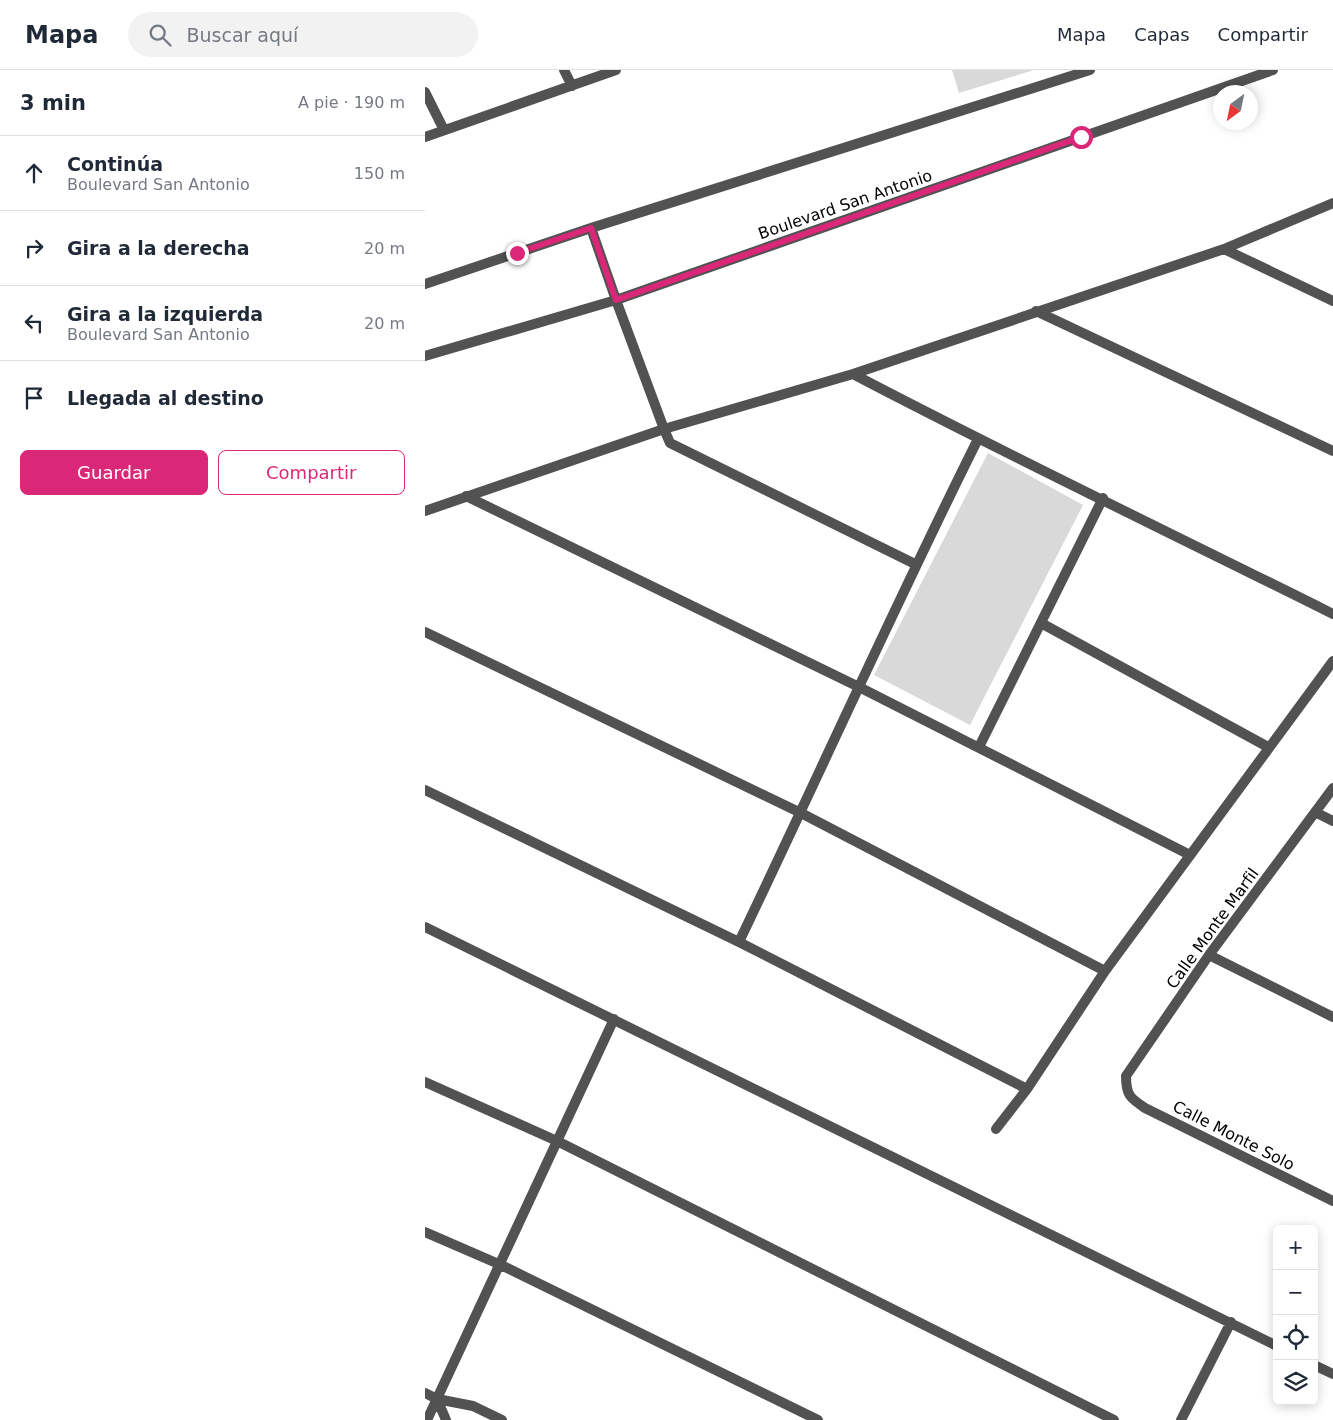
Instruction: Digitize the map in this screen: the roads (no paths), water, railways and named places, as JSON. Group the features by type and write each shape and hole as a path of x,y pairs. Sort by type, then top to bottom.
{"street":[{"path":"564,70 572,86"},
{"path":"425,137 616,70"},
{"path":"425,284 591,228 1090,70"},
{"name":"Boulevard San Antonio","path":"425,356 616,300 1273,70"},
{"path":"425,92 444,130"},
{"path":"425,511 664,429 853,374 1224,249 1333,203"},
{"path":"591,228 670,443 915,564"},
{"path":"1224,249 1333,301"},
{"path":"1036,311 1333,451"},
{"path":"853,374 978,439 1103,498 1333,614"},
{"path":"739,942 801,813 915,564 978,439"},
{"path":"466,496 859,687 1190,855"},
{"path":"979,747 1103,498"},
{"path":"1041,623 1268,747"},
{"path":"425,632 801,813 1105,971"},
{"path":"996,1129 1027,1090 1105,971 1268,747 1333,662"},
{"name":"Calle Monte Marfil","path":"1126,1089 1126,1076 1209,955 1333,788"},
{"path":"425,790 739,942 1027,1090"},
{"path":"1315,812 1333,821"},
{"path":"425,927 1273,1344"},
{"path":"1209,955 1333,1016"},
{"path":"427,1420 501,1265 614,1019"},
{"path":"425,1082 557,1141 1113,1420"},
{"name":"Calle Monte Solo","path":"1126,1089 1132,1099 1145,1108 1333,1202"},
{"path":"425,1232 501,1265 818,1420"},
{"path":"1181,1420 1231,1322"},
{"path":"1318,1367 1333,1374"},
{"path":"425,1393 437,1399 473,1406 502,1420"},
{"path":"437,1399 446,1420"}]}
